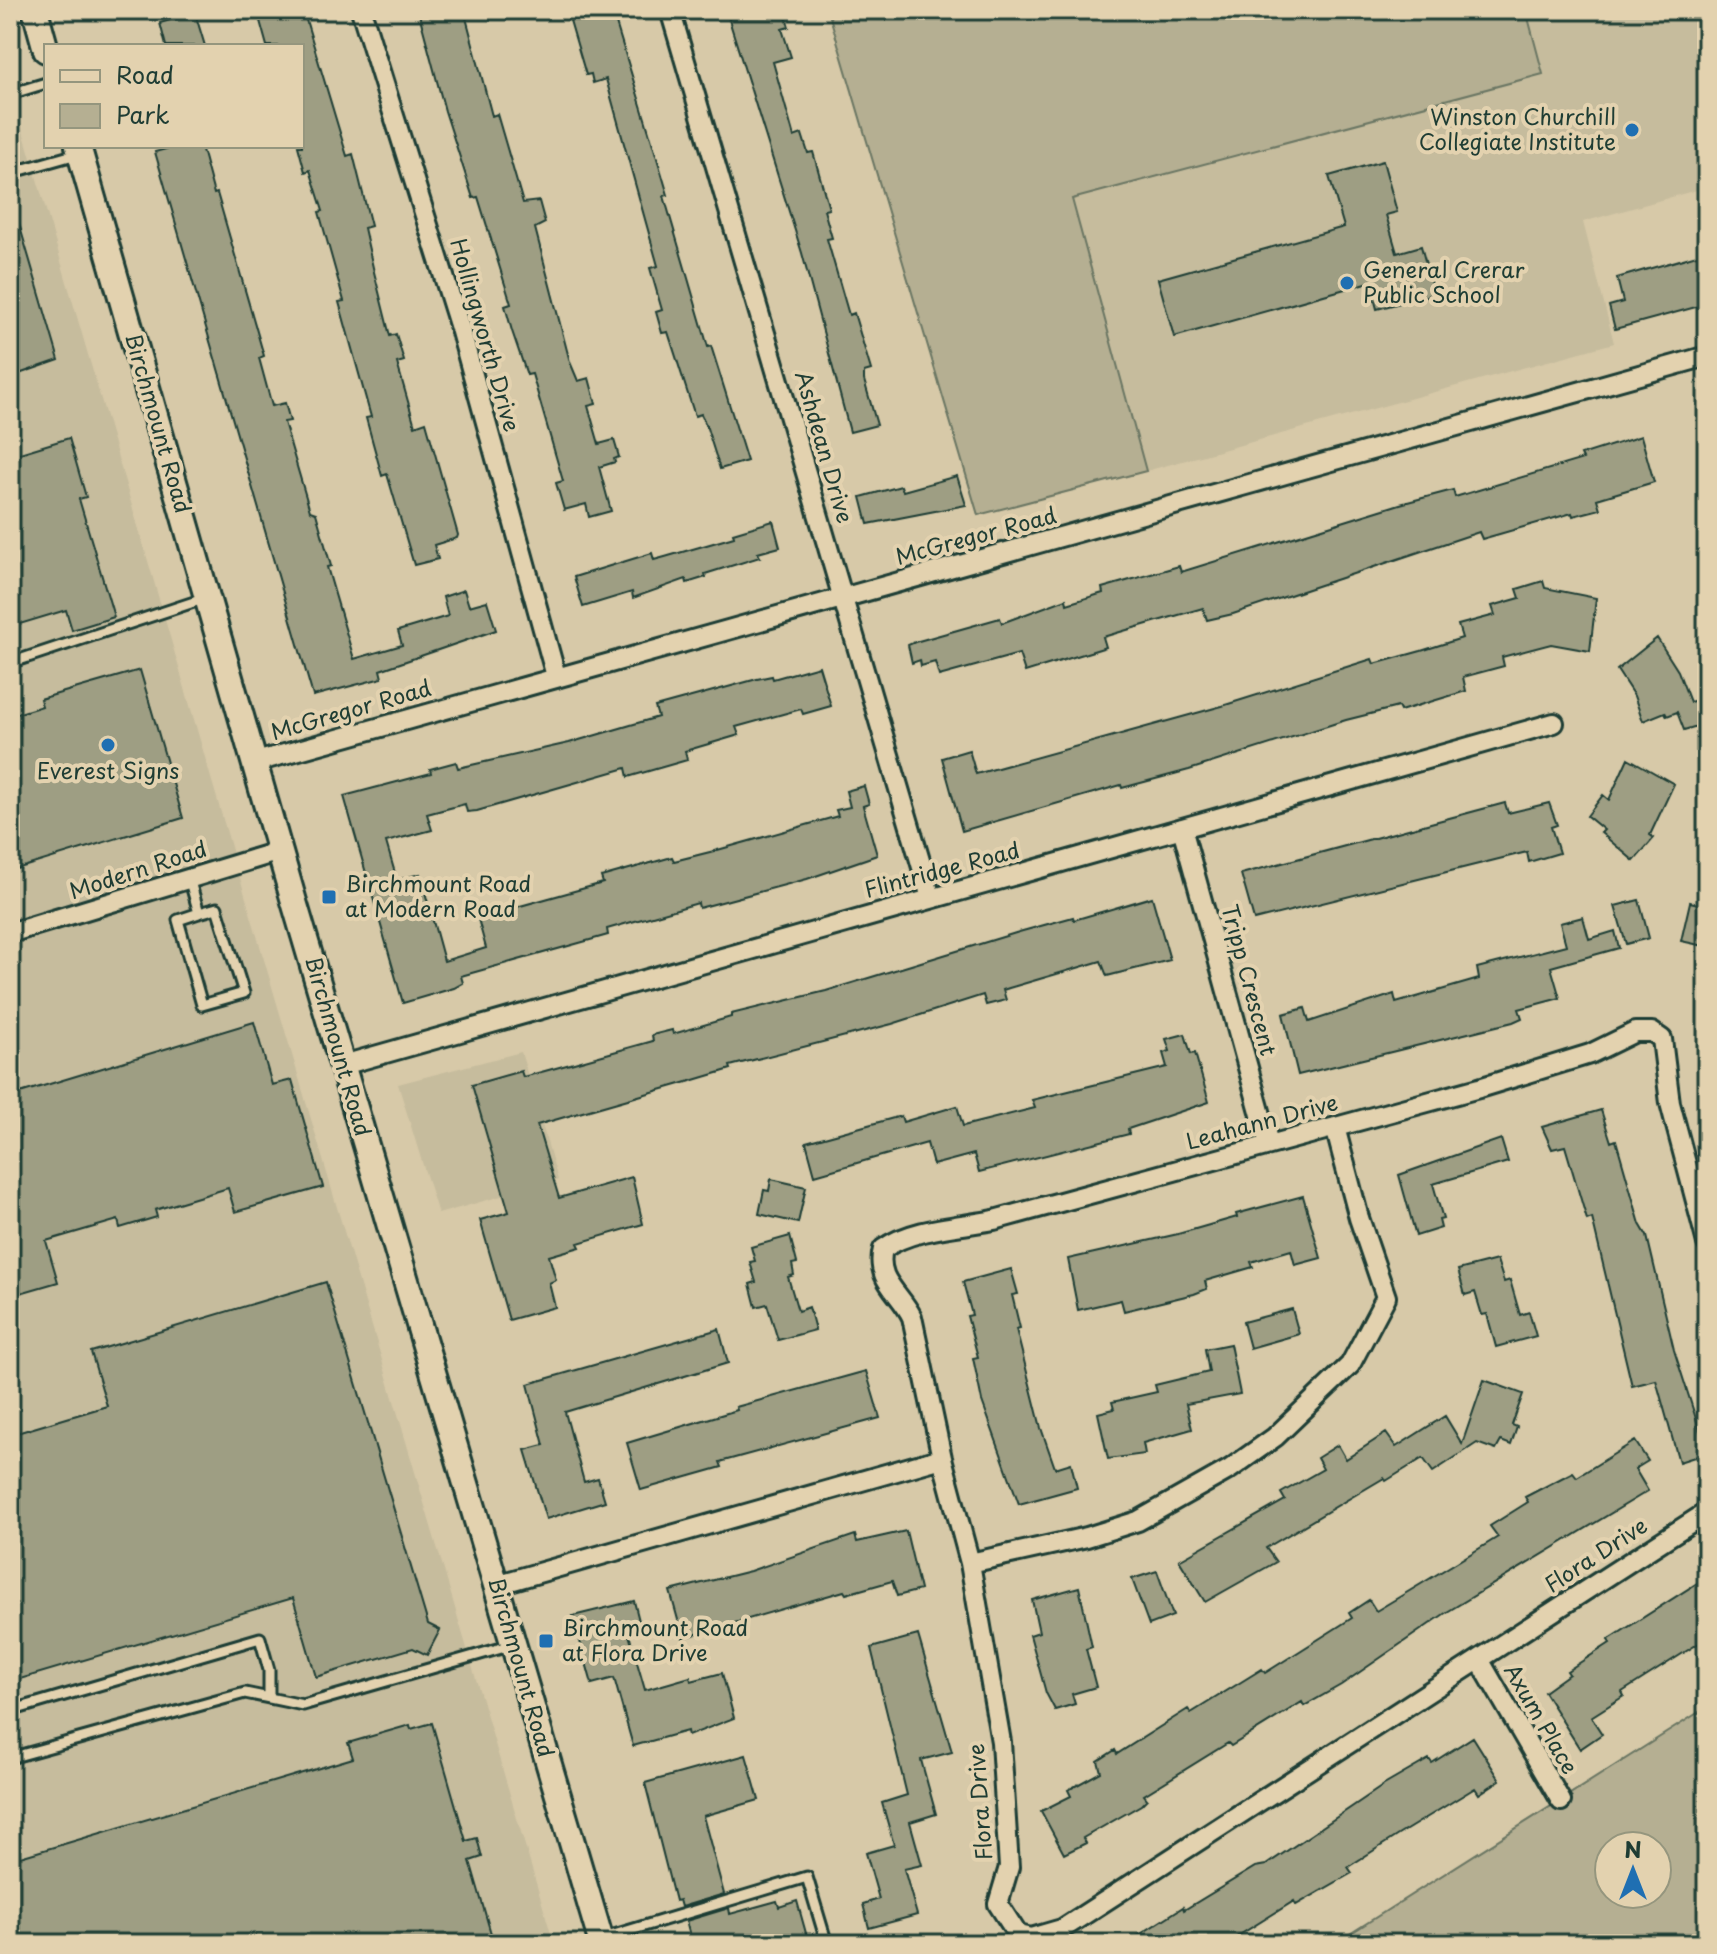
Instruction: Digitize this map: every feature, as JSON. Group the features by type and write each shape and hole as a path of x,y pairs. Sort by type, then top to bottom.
{"main road":[{"path":"35,10 44,44"},
{"name":"Birchmount Road","path":"79,150 280,851 601,1941"}],"street":[{"name":"Hollingworth Drive","path":"361,10 460,328 556,676"},
{"name":"Ashdean Drive","path":"670,10 931,898"},
{"name":"McGregor Road","path":"256,762 1707,356"},
{"name":"Flintridge Road","path":"343,1065 1554,723"},
{"name":"Tripp Crescent","path":"1182,828 1269,1144"},
{"name":"Modern Road","path":"10,933 280,851"},
{"name":"Leahann Drive","path":"942,1458 912,1317 902,1297 883,1276 880,1262 883,1249 914,1233 931,1233 994,1220 1590,1054 1635,1032 1652,1032 1662,1039 1670,1103 1707,1243"},
{"path":"970,1563 1087,1537 1138,1521 1230,1469 1275,1437 1350,1365 1386,1297 1359,1218 1335,1127"},
{"path":"496,1585 942,1458"},
{"name":"Flora Drive","path":"942,1458 970,1563 1001,1742 1009,1867 998,1904 1018,1935 1031,1938 1062,1929 1707,1512"},
{"name":"Axum Place","path":"1480,1661 1561,1801"}],"lane":[{"path":"10,94 44,84"},
{"path":"10,173 79,150"},
{"path":"10,663 209,597"},
{"path":"189,878 199,913"},
{"path":"217,908 244,993 202,1005 178,920 199,913 217,908"},
{"path":"10,1711 260,1638 269,1670 269,1697"},
{"path":"10,1758 245,1693 303,1705 515,1644"},
{"path":"601,1941 807,1877 827,1944"}],"shaded area":[{"name":"General Crerar Public School","path":"1526,10 1707,10 1707,187 1583,222 1614,343 1146,471 1071,199 1542,74"},
{"path":"10,86 245,895 554,1944 10,1944"},
{"path":"521,1052 558,1180 438,1214 398,1084"}],"green space":[{"path":"828,10 1526,10 1543,74 1072,199 1146,471 978,515"},
{"path":"1707,1707 1707,1944 1334,1944"}],"building":[{"path":"257,10 303,10 347,156 353,154 371,226 364,228 374,272 390,336 396,334 404,361 397,363 415,426 426,422 458,535 434,545 438,559 414,565 387,474 382,476 366,418 371,417 339,302 344,301 319,212 323,211 310,170 305,172 299,148 304,148 304,44 266,44"},
{"path":"418,10 464,10 492,116 497,114 523,203 539,201 545,223 535,228 570,362 578,381 589,378 596,404 588,406 599,444 614,440 619,457 614,459 615,462 599,467 611,511 589,517 586,504 564,510 556,483 563,481 532,374 527,375 512,331 505,306 511,304 478,197 473,198 445,111"},
{"path":"567,10 612,10 668,195 664,196 708,347 711,346 747,461 720,469 701,414 695,416 668,332 662,333 656,312 662,310 650,268 658,266 606,79 593,83 591,74 586,75"},
{"path":"726,10 784,10 789,27 782,29 791,57 773,62 794,137 802,134 808,153 813,152 829,209 824,210 832,238 827,239 849,315 854,313 871,370 864,372 864,380 877,425 850,432 802,253"},
{"path":"195,13 204,44 165,44 160,23"},
{"path":"170,148 202,148 264,356 259,358 272,406 285,403 290,421 284,422 310,511 316,513 331,566 327,567 354,659 402,645 398,631 448,616 443,597 464,590 469,606 487,601 496,630 380,670 382,678 313,696 155,152"},
{"path":"1383,161 1397,212 1386,215 1397,253 1421,246 1434,294 1377,309 1370,282 1174,337 1158,279 1344,227 1329,176"},
{"path":"15,210 59,360 10,377 10,211"},
{"path":"1707,252 1707,304 1615,329 1609,306 1623,302 1617,278"},
{"path":"1641,436 1654,482 1597,499 1600,509 1573,516 1572,513 1482,539 1479,532 1233,614 1207,620 1203,608 1103,637 1106,647 1025,672 1019,654 939,676 935,662 921,666 920,660 912,663 908,645 915,642 1000,618 1002,623 1066,599 1067,604 1103,593 1102,588 1179,566 1181,572 1400,504 1453,490 1455,497 1583,459 1581,455"},
{"path":"69,438 86,497 79,499 114,617 72,630 66,610 10,627 10,456"},
{"path":"957,476 966,505 868,524 861,497 901,486 903,491"},
{"path":"773,521 780,547 758,553 760,557 705,574 706,577 687,583 686,579 633,598 632,592 583,607 574,577 652,553 654,560 665,557 734,537 733,533"},
{"path":"1543,581 1545,588 1596,598 1590,651 1551,644 1502,657 1504,666 1463,677 1466,691 1400,711 1398,707 1346,720 1189,770 1122,788 1121,785 962,831 942,758 969,750 976,774 1222,706 1372,659 1374,664 1421,651 1462,638 1458,625 1495,615 1492,606 1520,598 1517,589"},
{"path":"1657,638 1678,671 1690,702 1703,698 1707,723 1684,730 1677,712 1667,716 1665,712 1643,721 1634,696 1617,670"},
{"path":"819,666 831,706 803,714 801,709 736,727 739,735 685,751 687,760 628,777 626,768 477,811 467,812 465,804 427,814 432,830 386,842 397,880 420,874 444,961 486,948 478,919 484,916 603,883 601,877 672,857 674,861 714,851 838,816 836,810 850,807 846,791 864,786 869,804 863,806 877,855 807,879 699,908 698,903 607,929 608,935 461,976 463,983 454,988 403,1003 344,796 431,773 430,769 456,762 458,768 569,743 658,717 655,707 757,679 772,676 773,679"},
{"name":"Everest Signs","path":"140,670 183,818 10,871 10,716 42,706 40,699"},
{"path":"1628,758 1674,784 1650,835 1654,838 1634,861 1601,833 1604,830 1587,816 1603,795 1609,800"},
{"path":"1505,803 1508,813 1549,803 1557,825 1551,827 1559,853 1529,862 1527,852 1254,920 1241,874"},
{"path":"1152,897 1170,960 1107,976 1101,961 1003,990 1006,1000 986,1005 983,995 892,1024 730,1066 731,1069 537,1125 559,1198 632,1177 643,1224 578,1243 580,1247 549,1256 556,1280 549,1283 555,1307 509,1320 480,1220 509,1212 472,1085 521,1071 523,1077 574,1063 653,1041 652,1035 672,1030 673,1034 731,1017 731,1014 826,991 1019,932"},
{"path":"1639,900 1649,938 1626,944 1615,906"},
{"path":"1690,902 1707,906 1704,946 1681,941"},
{"path":"1583,917 1589,939 1615,931 1619,948 1551,967 1560,998 1519,1009 1522,1018 1513,1022 1298,1075 1283,1014 1305,1008 1309,1022 1394,994 1396,1003 1479,979 1477,968 1566,945 1560,923"},
{"path":"254,1022 272,1085 292,1080 323,1187 235,1212 228,1188 155,1210 157,1217 120,1228 118,1220 46,1241 58,1282 10,1296 10,1096"},
{"path":"1185,1034 1191,1054 1195,1053 1209,1102 1128,1129 1129,1134 979,1172 974,1154 933,1165 927,1143 815,1175 806,1142 901,1116 903,1122 957,1106 963,1126 1035,1108 1032,1100 1167,1067 1163,1053 1170,1051 1166,1039"},
{"path":"1601,1110 1611,1142 1616,1140 1640,1224 1647,1236 1674,1350 1707,1453 1679,1462 1656,1380 1632,1386 1592,1218 1587,1220 1565,1146 1552,1149 1542,1127"},
{"path":"1501,1139 1508,1162 1433,1184 1443,1219 1439,1220 1441,1228 1416,1236 1399,1175"},
{"path":"771,1179 806,1187 798,1223 759,1214 764,1190 769,1191"},
{"path":"1303,1196 1321,1258 1295,1265 1291,1250 1251,1262 1253,1267 1205,1281 1207,1289 1194,1294 1124,1311 1121,1300 1078,1310 1068,1259 1178,1234"},
{"path":"790,1236 797,1263 792,1264 794,1275 788,1277 798,1311 809,1307 815,1330 778,1340 767,1304 756,1307 750,1284 756,1282 750,1262 755,1261 751,1247"},
{"path":"1497,1260 1504,1282 1510,1280 1520,1315 1529,1312 1536,1336 1496,1347 1487,1314 1482,1315 1475,1292 1465,1295 1458,1270"},
{"path":"1011,1269 1018,1294 1012,1295 1020,1328 1016,1329 1041,1428 1055,1468 1071,1463 1077,1488 1019,1504 982,1401 973,1358 978,1357 967,1316 972,1315 963,1282"},
{"path":"326,1282 428,1624 440,1630 427,1655 413,1648 316,1677 293,1598 10,1682 10,1435 107,1406 91,1352"},
{"path":"1292,1309 1299,1334 1250,1348 1243,1322"},
{"path":"719,1329 728,1363 565,1412 584,1482 598,1478 605,1501 546,1519 525,1450 544,1445 528,1384"},
{"path":"1230,1344 1240,1394 1186,1404 1192,1429 1143,1443 1145,1454 1108,1459 1098,1413 1114,1409 1112,1402 1157,1392 1155,1385 1209,1372 1205,1349"},
{"path":"866,1371 880,1418 720,1462 722,1467 641,1490 627,1443 737,1410 736,1407"},
{"path":"1484,1380 1523,1394 1512,1425 1517,1427 1511,1445 1501,1441 1496,1450 1477,1443 1433,1472 1423,1458 1386,1481 1384,1478 1266,1548 1276,1562 1205,1602 1179,1560 1285,1500 1281,1493 1323,1469 1317,1458 1338,1445 1346,1459 1386,1433 1396,1447 1445,1416 1462,1444"},
{"path":"1635,1441 1648,1461 1635,1469 1648,1491 1447,1612 1341,1685 1304,1706 1302,1702 1231,1746 1228,1743 1144,1795 1147,1799 1141,1805 1083,1838 1086,1843 1064,1854 1041,1811 1071,1796 1068,1790 1101,1772 1098,1761 1115,1750 1117,1754 1188,1709 1191,1713 1262,1669 1265,1673 1352,1618 1349,1613 1369,1600 1376,1611 1498,1537 1490,1526 1528,1502 1525,1497 1573,1472 1577,1477"},
{"path":"906,1531 920,1590 897,1596 892,1581 846,1594 844,1591 683,1638 670,1591 750,1571 855,1535 857,1542"},
{"path":"1157,1571 1173,1616 1149,1625 1132,1579"},
{"path":"1699,1582 1707,1595 1707,1638 1622,1692 1624,1696 1591,1717 1602,1734 1580,1749 1544,1692 1569,1674 1567,1671 1610,1643 1608,1640"},
{"path":"1079,1587 1092,1647 1086,1649 1096,1687 1072,1694 1075,1704 1055,1710 1046,1693 1030,1635 1039,1632 1032,1600"},
{"path":"634,1601 639,1621 626,1624 645,1690 690,1677 691,1681 722,1673 734,1718 688,1736 687,1731 633,1746 614,1678 592,1684 573,1616"},
{"path":"918,1635 952,1752 921,1760 936,1814 910,1822 922,1865 904,1869 917,1915 869,1928 863,1904 879,1899 866,1853 894,1845 882,1803 907,1795 871,1648"},
{"path":"432,1723 466,1841 477,1838 482,1857 470,1861 494,1944 10,1944 10,1860 353,1758 348,1743 410,1725 411,1729"},
{"path":"1473,1737 1500,1780 1479,1794 1475,1788 1398,1835 1348,1867 1352,1873 1296,1905 1294,1901 1225,1944 1125,1944 1183,1907 1184,1910 1255,1867 1266,1865 1384,1785 1429,1759 1432,1763"},
{"path":"746,1755 759,1800 703,1816 724,1894 681,1907 679,1900 675,1901 645,1783"},
{"path":"777,1901 779,1907 797,1901 809,1944 692,1944 686,1921 729,1908 730,1914"}],"place":[{"name":"Winston Churchill Collegiate Institute","path":"1632,130"},
{"name":"General Crerar Public School","path":"1347,283"},
{"name":"Everest Signs","path":"108,745"},
{"name":"Birchmount Road at Modern Road","path":"329,897"},
{"name":"Birchmount Road at Flora Drive","path":"546,1641"}]}
